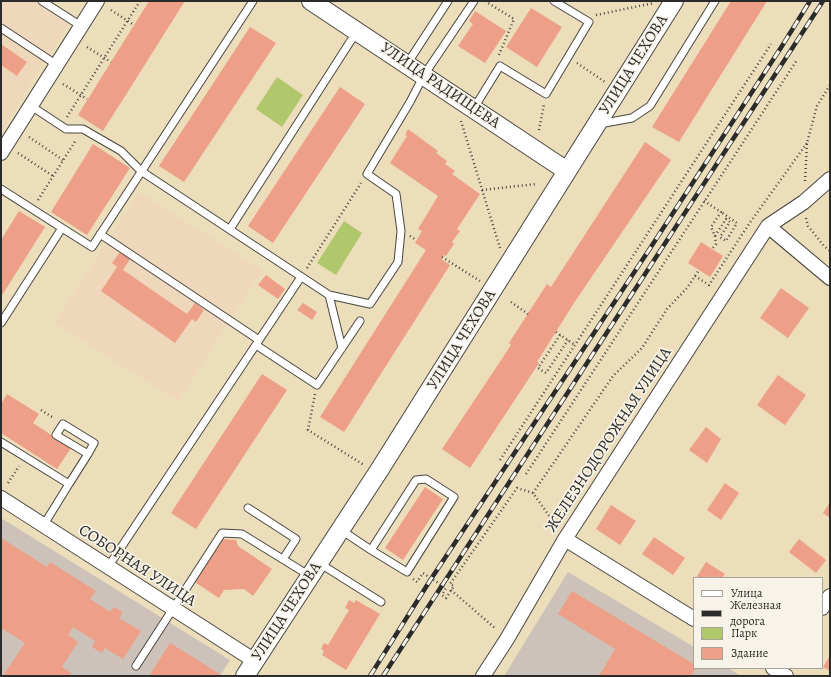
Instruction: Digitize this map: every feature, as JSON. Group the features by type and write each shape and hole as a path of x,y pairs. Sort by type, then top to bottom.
{"street":[{"path":"1,153 97,1"},
{"name":"УЛИЦА РАДИЩЕВА","path":"311,1 568,171"},
{"name":"УЛИЦА ЧЕХОВА","path":"252,671 314,570 380,470 674,1"},
{"name":"ЖЕЛЕЗНОДОРОЖНАЯ УЛИЦА","path":"483,676 565,539 768,226 804,202 830,179"},
{"path":"768,226 830,278"},
{"name":"СОБОРНАЯ УЛИЦА","path":"1,498 172,608 252,671"},
{"path":"565,539 693,618"},
{"path":"823,606 830,596"}],"lane":[{"path":"42,1 81,26"},
{"path":"1,189 92,247 252,1"},
{"path":"407,64 448,1"},
{"path":"31,106 66,129 83,128 121,151 141,171 230,229 301,278 329,295 370,304 398,262 401,231 396,194 367,174 410,102 424,75 474,1"},
{"path":"474,108 500,66 546,94 589,22 554,1"},
{"path":"597,124 632,118 650,106 715,1"},
{"path":"1,28 57,65"},
{"path":"230,229 357,31"},
{"path":"1,323 62,228"},
{"path":"100,234 318,385 360,321"},
{"path":"108,567 301,278"},
{"path":"329,295 342,348"},
{"path":"43,526 88,454 94,443 63,424 56,434 88,454"},
{"path":"1,442 69,484"},
{"path":"341,530 372,550 407,572 454,497 426,479 416,480 372,550"},
{"path":"248,508 296,539 283,560"},
{"path":"136,666 172,608 222,533 242,534 283,560 314,570 381,602"}],"path":[{"path":"61,126 140,1"},
{"path":"486,1 514,19 498,56 500,66"},
{"path":"589,22 593,16 654,3"},
{"path":"111,10 134,25"},
{"path":"500,460 771,44"},
{"path":"87,47 111,62"},
{"path":"568,57 605,82"},
{"path":"526,474 797,60"},
{"path":"63,84 87,99"},
{"path":"830,85 817,106 807,143 804,202 804,212 808,226 824,246 830,251"},
{"path":"539,130 546,94"},
{"path":"461,121 501,250"},
{"path":"32,209 83,128"},
{"path":"29,137 63,160"},
{"path":"695,276 710,285 749,224 807,143"},
{"path":"18,153 53,176"},
{"path":"301,278 367,174"},
{"path":"482,190 536,184"},
{"path":"704,201 737,222 726,240 720,237 730,222 726,219 714,236"},
{"path":"712,249 716,244 711,227 721,212"},
{"path":"442,257 481,282"},
{"path":"533,494 613,376 642,348 667,309 687,288 699,270"},
{"path":"511,302 528,314"},
{"path":"556,332 575,345"},
{"path":"560,335 538,368 546,373 568,340"},
{"path":"318,385 308,430 364,466"},
{"path":"41,410 63,424"},
{"path":"8,483 24,457"},
{"path":"411,566 419,571 413,579 417,582 422,573 446,588 442,596 446,598 454,586 450,584 517,488 533,494 565,539"},
{"path":"451,590 507,638"}],"shaded area":[{"path":"1,1 40,1 71,20 1,131"},
{"path":"139,192 262,270 178,401 55,323"},
{"path":"1,518 230,660 220,676 1,676"},
{"path":"568,572 693,646 693,669 730,669 741,676 504,676"}],"green space":[{"path":"277,77 303,95 282,127 256,109"},
{"path":"344,221 362,233 336,275 317,263"}],"building":[{"path":"149,1 185,1 103,131 78,115"},
{"path":"731,1 767,1 679,142 652,127"},
{"path":"531,8 562,27 537,67 506,47"},
{"path":"475,11 506,31 485,63 458,46 473,24 469,21"},
{"path":"250,27 276,43 184,182 159,166"},
{"path":"1,44 27,62 17,76 1,65"},
{"path":"340,87 365,104 273,243 248,226"},
{"path":"408,129 438,151 436,153 447,161 445,164 455,171 452,174 480,194 457,229 460,231 452,242 454,244 446,256 444,255 441,259 450,265 344,432 320,417 426,250 415,243 422,231 418,229 438,196 390,163 407,136 405,135"},
{"path":"645,142 671,160 574,303 537,362 539,363 470,468 442,449 511,345 509,343 547,284 551,287"},
{"path":"93,144 130,168 87,235 51,212"},
{"path":"19,211 45,227 1,297 1,240"},
{"path":"701,242 723,256 710,277 688,263"},
{"path":"120,252 130,259 123,270 187,314 195,303 204,310 196,322 192,319 175,343 101,291 117,267 112,263"},
{"path":"266,275 285,289 278,299 258,285"},
{"path":"781,288 809,308 788,338 760,318"},
{"path":"303,303 317,312 312,320 297,310"},
{"path":"262,374 287,390 196,529 171,513"},
{"path":"778,375 806,395 785,425 757,405"},
{"path":"7,394 39,414 33,423 71,448 57,469 1,433 1,404"},
{"path":"706,427 721,439 707,463 689,450"},
{"path":"725,483 739,493 721,520 707,510"},
{"path":"425,487 443,499 403,560 385,548"},
{"path":"830,502 830,518 823,513"},
{"path":"611,505 636,521 620,545 596,529"},
{"path":"654,537 685,558 673,575 642,554"},
{"path":"1,538 47,567 50,562 96,591 90,599 110,612 114,607 123,612 119,618 141,631 123,659 105,648 102,653 92,647 95,641 73,627 68,635 78,642 62,667 71,673 69,676 3,676 25,643 1,628"},
{"path":"222,539 236,540 238,546 272,569 253,596 244,589 224,590 219,598 193,581"},
{"path":"799,539 826,560 816,573 789,552"},
{"path":"706,562 725,574 723,577 697,577"},
{"path":"572,591 693,663 693,669 695,669 691,676 599,676 615,649 558,614"},
{"path":"349,600 354,603 356,600 380,614 346,670 322,655 324,651 321,649 324,643 328,645 349,610 345,608"},
{"path":"170,643 220,674 218,676 149,676"},
{"path":"830,656 830,671 823,667"}],"railway":[{"path":"370,676 431,579 647,253 810,1"},
{"path":"383,676 823,1"}]}
